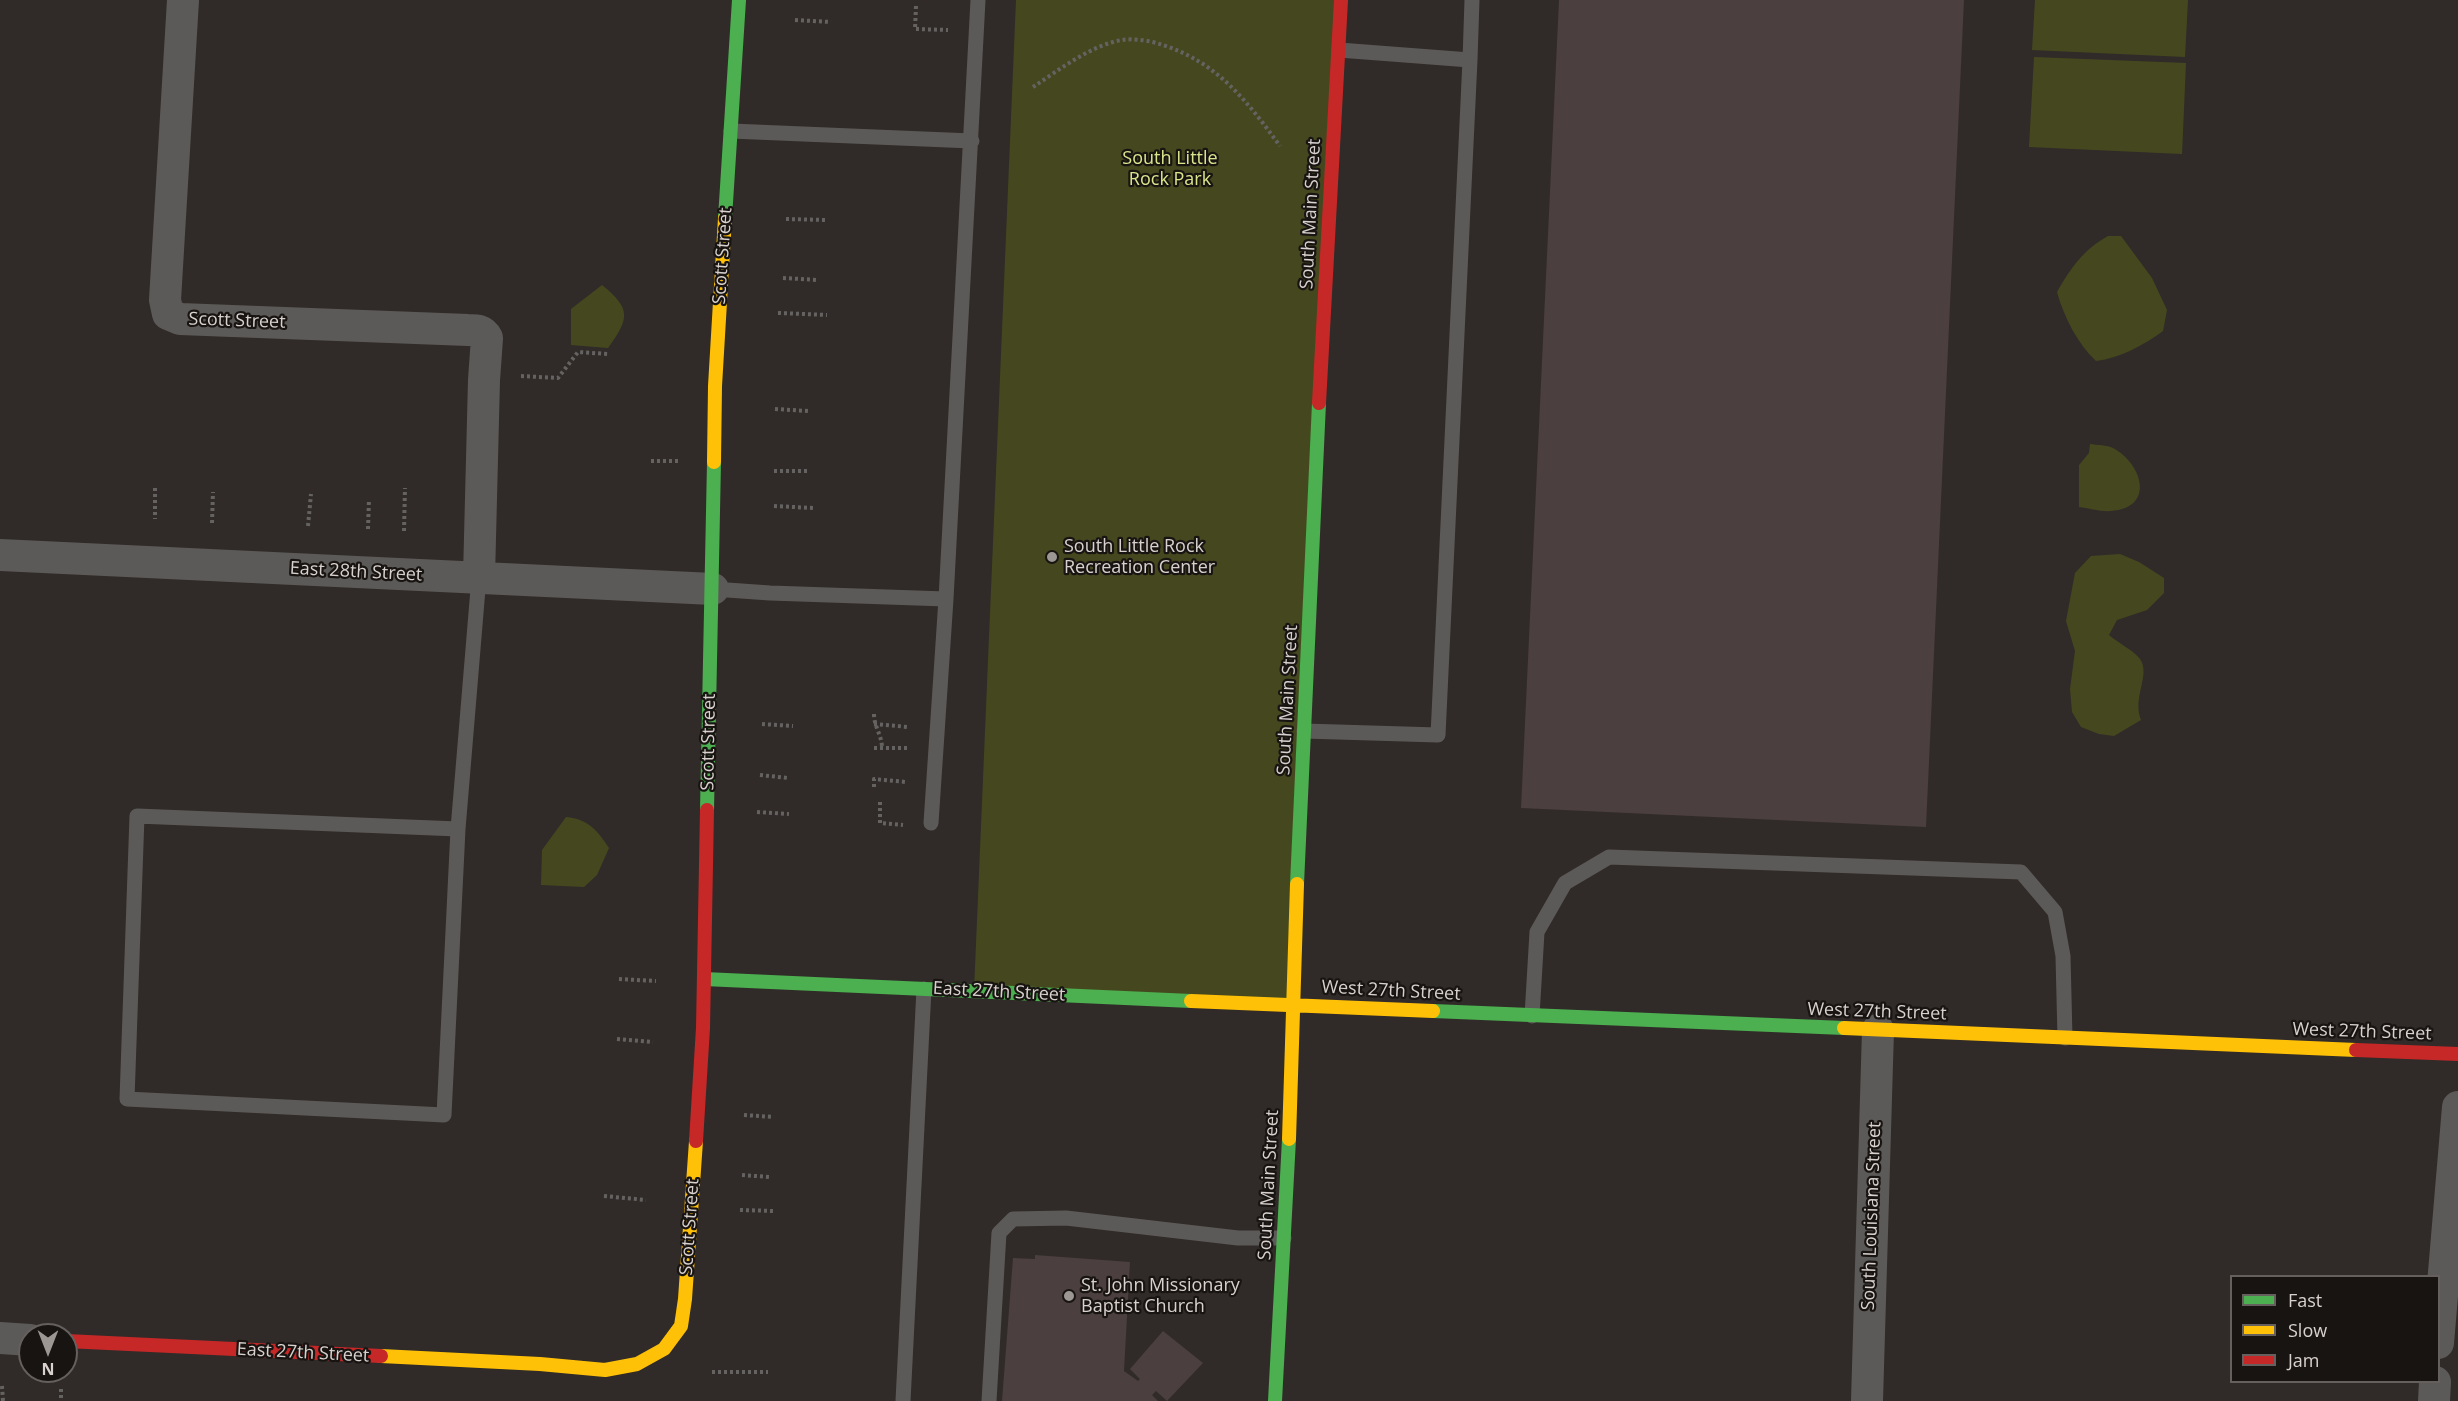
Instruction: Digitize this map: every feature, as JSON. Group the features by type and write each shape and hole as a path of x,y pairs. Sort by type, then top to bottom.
{"street":[{"name":"Scott Street","path":"183,0 165,300 168,314 180,319 479,330 485,334 487,338 479,577"},
{"name":"Scott Street","path":"540,1364 605,1370 637,1364 664,1349 681,1326 687,1275 703,1028 715,386 739,0"},
{"name":"South Main Street","path":"1275,1401 1293,1073 1304,731 1317,436 1341,0"},
{"name":"East 28th Street","path":"0,555 713,589"},
{"name":"East 27th Street","path":"705,979 1294,1005"},
{"name":"West 27th Street","path":"1294,1005 2458,1054"},
{"name":"South Louisiana Street","path":"1867,1401 1878,1030"},
{"path":"2440,1331 2458,1107"},
{"path":"0,1338 18,1339"},
{"name":"East 27th Street","path":"78,1342 540,1364"},
{"path":"2434,1401 2435,1383"}],"lane":[{"path":"931,823 946,598 978,0"},
{"path":"1304,731 1438,735 1472,0"},
{"path":"1339,50 1470,60"},
{"path":"731,130 972,141"},
{"path":"459,829 137,816 127,1100 444,1115 459,829 479,577"},
{"path":"713,589 946,598"},
{"path":"1532,1016 1537,932 1566,883 1609,857 1810,863 2021,872 2055,912 2063,956 2065,1038"},
{"path":"903,1401 924,989"},
{"path":"989,1401 999,1233 1012,1220 1066,1218 1238,1238 1284,1238"}],"path":[{"path":"916,6 915,29 948,30"},
{"path":"795,20 831,22"},
{"path":"1033,87 1095,50 1122,40 1149,41 1180,51 1208,66 1245,99 1280,146"},
{"path":"786,219 826,220"},
{"path":"783,278 818,280"},
{"path":"778,313 828,315"},
{"path":"515,376 558,378 578,352 608,354"},
{"path":"775,409 808,411"},
{"path":"774,471 809,471"},
{"path":"155,488 155,519"},
{"path":"404,531 405,488"},
{"path":"212,523 213,492"},
{"path":"308,526 311,494"},
{"path":"368,529 369,499"},
{"path":"774,506 813,508"},
{"path":"874,714 874,724 882,739 882,748"},
{"path":"762,724 793,726"},
{"path":"874,724 909,727"},
{"path":"874,748 908,748"},
{"path":"760,775 788,778"},
{"path":"874,787 874,779 906,782"},
{"path":"880,802 880,823 904,825"},
{"path":"757,812 789,814"},
{"path":"619,980 656,981"},
{"path":"617,1040 653,1042"},
{"path":"744,1115 774,1117"},
{"path":"741,1175 769,1177"},
{"path":"604,1196 646,1200"},
{"path":"740,1210 774,1211"},
{"path":"712,1372 768,1372"},
{"path":"2,1386 3,1401"},
{"path":"61,1389 61,1401"}],"green space":[{"name":"South Little Rock Park","path":"1016,0 1341,0 1294,1005 974,991"},
{"path":"2035,0 2188,0 2185,57 2032,50"},
{"path":"2034,57 2186,63 2182,154 2029,147"},
{"path":"2108,236 2121,236 2152,278 2167,310 2163,331 2131,350 2096,361 2072,329 2057,292 2078,260 2091,247"},
{"path":"602,285 612,293 623,308 623,322 620,329 608,348 571,345 571,309"},
{"path":"2090,444 2113,448 2123,455 2137,474 2140,484 2139,494 2134,502 2125,508 2107,511 2079,507 2079,465 2089,453"},
{"path":"2120,554 2139,562 2164,578 2164,593 2147,610 2117,620 2109,635 2140,659 2144,672 2139,703 2141,720 2114,736 2099,734 2081,727 2072,712 2070,689 2075,651 2066,621 2075,573 2091,556"},
{"path":"566,817 580,820 591,826 609,848 597,875 584,887 541,885 542,850"}],"building":[{"path":"1559,0 1964,0 1926,827 1521,808"},
{"name":"St. John Missionary Baptist Church","path":"1035,1255 1130,1262 1124,1371 1138,1381 1140,1379 1130,1369 1163,1331 1203,1363 1167,1401 1156,1391 1152,1395 1158,1401 1002,1401 1013,1258 1035,1259"}],"traffic: fast":[{"path":"725,218 739,0"},
{"path":"1297,884 1319,403"},
{"path":"707,810 714,462"},
{"path":"704,979 1191,1001"},
{"path":"1433,1011 1844,1028"},
{"path":"1275,1401 1289,1139"}],"traffic: slow":[{"path":"714,462 715,386 725,218"},
{"path":"1289,1139 1297,884"},
{"path":"1191,1001 1433,1011"},
{"path":"1844,1028 2356,1050"},
{"path":"381,1356 540,1364 605,1370 637,1364 664,1349 681,1326 685,1299 696,1141"}],"traffic: jam":[{"path":"1319,403 1341,0"},
{"path":"696,1141 703,1028 707,810"},
{"path":"2356,1050 2458,1054"},
{"path":"78,1342 381,1356"}],"place":[{"name":"South Little Rock Recreation Center","path":"1052,557"},
{"name":"St. John Missionary Baptist Church","path":"1069,1296"}]}
